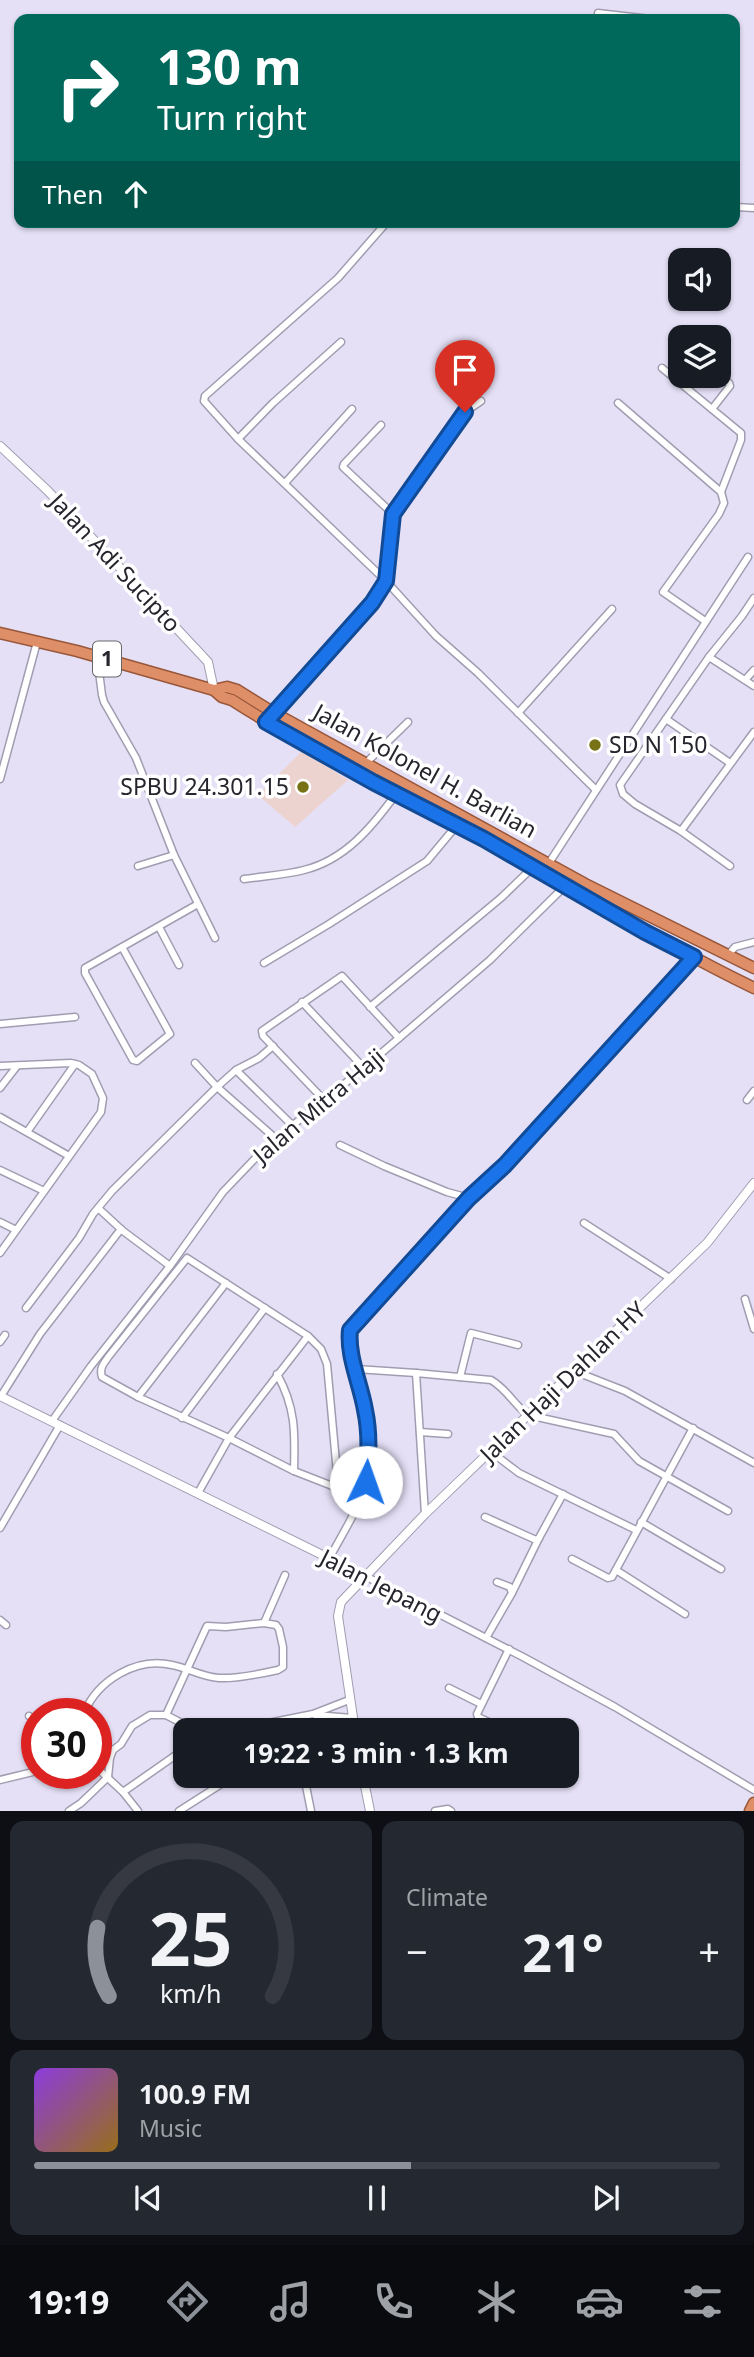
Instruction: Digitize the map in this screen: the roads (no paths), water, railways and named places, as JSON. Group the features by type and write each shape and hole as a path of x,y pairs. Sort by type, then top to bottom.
{"highway":[{"name":"1","path":"0,633 97,656 214,690"},
{"name":"Jalan Kolonel H. Barlian","path":"214,690 227,687 237,690 270,718 367,762 549,863 727,956 753,966"},
{"name":"Jalan Kolonel H. Barlian","path":"303,735 396,794 754,988"},
{"path":"750,1811 754,1803"}],"street":[{"path":"598,13 607,14"},
{"path":"382,228 338,278 205,396 204,404 386,581 436,636 596,790"},
{"path":"238,439 273,403 341,342"},
{"path":"662,368 741,435 721,492"},
{"path":"712,409 728,388"},
{"path":"270,718 372,603 386,581 393,514 465,412 481,401"},
{"path":"618,403 721,492 724,503 719,514 663,592 705,621"},
{"path":"285,483 352,409"},
{"path":"381,425 343,467 393,514"},
{"name":"Jalan Adi Sucipto","path":"0,446 48,491 208,662 214,690"},
{"path":"549,863 748,557"},
{"path":"730,866 681,831 635,804 620,789 621,781 754,598"},
{"path":"518,713 612,609"},
{"path":"0,779 37,642"},
{"path":"97,656 102,695 141,768 174,855 215,939"},
{"path":"709,657 754,686"},
{"path":"745,680 754,670"},
{"path":"666,719 730,763"},
{"path":"367,762 408,722"},
{"path":"681,831 754,732"},
{"path":"244,878 307,869 334,858 368,829 396,794"},
{"path":"264,963 427,860 457,825"},
{"path":"138,866 174,855"},
{"path":"370,1007 502,897 532,867"},
{"name":"Jalan Mitra Haji","path":"0,1528 84,1376 170,1266 223,1192 275,1138 364,1068 490,960 566,886"},
{"path":"122,947 170,1034 137,1061 133,1060 85,968 122,947 159,926 198,904"},
{"path":"159,926 179,965"},
{"path":"727,956 735,947 754,942"},
{"path":"329,1559 366,1482 369,1460 366,1412 355,1369 350,1330 694,957"},
{"path":"324,1100 263,1036 262,1031 342,976 399,1038"},
{"path":"302,1002 364,1068"},
{"path":"0,1024 75,1017"},
{"path":"26,1308 98,1208 216,1087 236,1070 259,1058 274,1046"},
{"path":"195,1063 216,1087 275,1138"},
{"path":"27,1132 75,1064"},
{"path":"0,1066 75,1064 92,1074 103,1098 101,1112 0,1252"},
{"path":"0,1088 17,1066"},
{"path":"236,1070 292,1125"},
{"path":"747,1100 754,1091"},
{"path":"0,1117 69,1156"},
{"path":"340,1145 447,1192 469,1198"},
{"path":"0,1170 44,1191"},
{"name":"Jalan Haji Dahlan HY","path":"352,1718 338,1616 341,1602 425,1514 707,1243 754,1183"},
{"path":"98,1208 170,1266"},
{"path":"0,1222 16,1230"},
{"path":"584,1223 671,1279"},
{"path":"1,1396 36,1341 121,1229"},
{"path":"187,1258 265,1308 308,1336 321,1349 327,1364 338,1484 333,1488 181,1418 102,1377 102,1367 109,1356 187,1258"},
{"path":"138,1396 226,1283"},
{"path":"745,1299 754,1329"},
{"path":"181,1418 265,1308"},
{"path":"460,1377 471,1333 518,1345"},
{"path":"0,1342 5,1335"},
{"path":"198,1493 229,1438 308,1336"},
{"path":"355,1369 491,1380 501,1386 528,1415 614,1434 635,1458 728,1511"},
{"path":"574,1371 625,1391 754,1463"},
{"path":"416,1373 425,1514"},
{"path":"277,1374 289,1395 295,1439 294,1471"},
{"name":"Jalan Jepang","path":"1,1396 509,1650 615,1707 754,1790"},
{"path":"572,1559 608,1578 612,1577 693,1428"},
{"path":"420,1432 448,1434"},
{"path":"491,1451 519,1473 636,1530"},
{"path":"486,1639 563,1494"},
{"path":"485,1517 533,1539 539,1538"},
{"path":"641,1522 721,1569"},
{"path":"616,1570 685,1614"},
{"path":"264,1623 285,1575"},
{"path":"497,1582 510,1587 512,1593"},
{"path":"92,1698 105,1683 133,1668 156,1664 173,1665 187,1670 206,1676 223,1678 283,1667 284,1654 279,1629 273,1623 207,1626 187,1670 166,1716"},
{"path":"480,1718 477,1712 509,1650"},
{"path":"449,1688 481,1704"},
{"path":"298,1718 349,1700"},
{"path":"313,1714 352,1718"},
{"path":"112,1755 132,1726 150,1715 173,1719"},
{"path":"122,1792 173,1757"},
{"path":"0,1780 21,1775"},
{"path":"112,1781 138,1811"},
{"path":"178,1811 215,1788"},
{"path":"306,1788 311,1811"},
{"path":"365,1788 370,1811"},
{"path":"74,1810 96,1789"},
{"path":"435,1811 451,1811"}],"place":[{"name":"SD N 150","path":"595,745"},
{"name":"SPBU 24.301.15","path":"303,787"}]}
